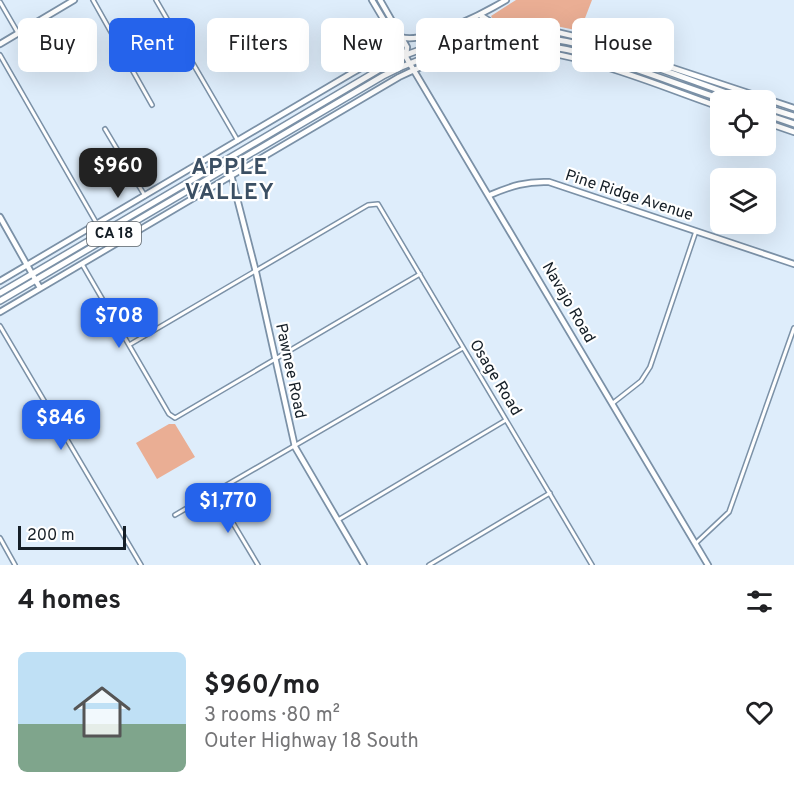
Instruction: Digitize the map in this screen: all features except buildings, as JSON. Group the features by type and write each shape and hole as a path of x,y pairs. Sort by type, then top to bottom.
{"main road":[{"name":"CA 18","path":"0,293 406,55 438,44 485,34 546,36 634,61 718,90"},
{"name":"CA 18","path":"0,301 410,61 436,52 507,41 543,44 596,57 710,95"},
{"path":"776,110 794,116"},
{"path":"776,118 794,124"},
{"path":"229,167 230,160 259,143 265,136"},
{"path":"192,188 196,183 224,166 225,160"}],"street":[{"path":"43,18 74,0"},
{"path":"93,0 152,105"},
{"path":"156,0 238,141"},
{"name":"Navajo Road","path":"372,0 384,18"},
{"name":"Navajo Road","path":"380,0 389,18"},
{"path":"472,18 506,0"},
{"path":"0,2 18,33 0,44"},
{"path":"480,15 497,26 535,27 582,38 794,108"},
{"path":"404,48 416,39"},
{"name":"Navajo Road","path":"404,48 416,70"},
{"path":"0,55 97,224"},
{"path":"560,56 710,103"},
{"path":"0,312 416,70"},
{"path":"0,281 356,72"},
{"name":"Navajo Road","path":"417,72 708,565"},
{"path":"776,126 794,132"},
{"path":"105,129 145,196"},
{"path":"220,152 225,160"},
{"name":"Pawnee Road","path":"229,167 256,272 295,447 364,565"},
{"name":"Pine Ridge Avenue","path":"490,195 511,185 531,182 549,183 794,264"},
{"name":"Osage Road","path":"256,272 369,205 378,204 592,565"},
{"path":"0,217 40,288"},
{"path":"613,404 641,381 650,367 696,231"},
{"path":"82,264 173,418 420,274"},
{"path":"129,345 256,272"},
{"path":"0,326 141,565"},
{"path":"695,544 715,529 729,512 794,328"},
{"path":"175,515 463,348"},
{"path":"338,520 506,420"},
{"path":"215,493 258,565"},
{"path":"429,565 550,493"},
{"path":"0,538 15,565"}],"shaded area":[{"path":"516,0 592,0 585,18 572,18 572,29 560,27 560,18 492,18 491,16"},
{"path":"169,424 175,424 195,457 157,479 136,443"}],"district":[{"name":"APPLE VALLEY","path":"230,180"}]}
